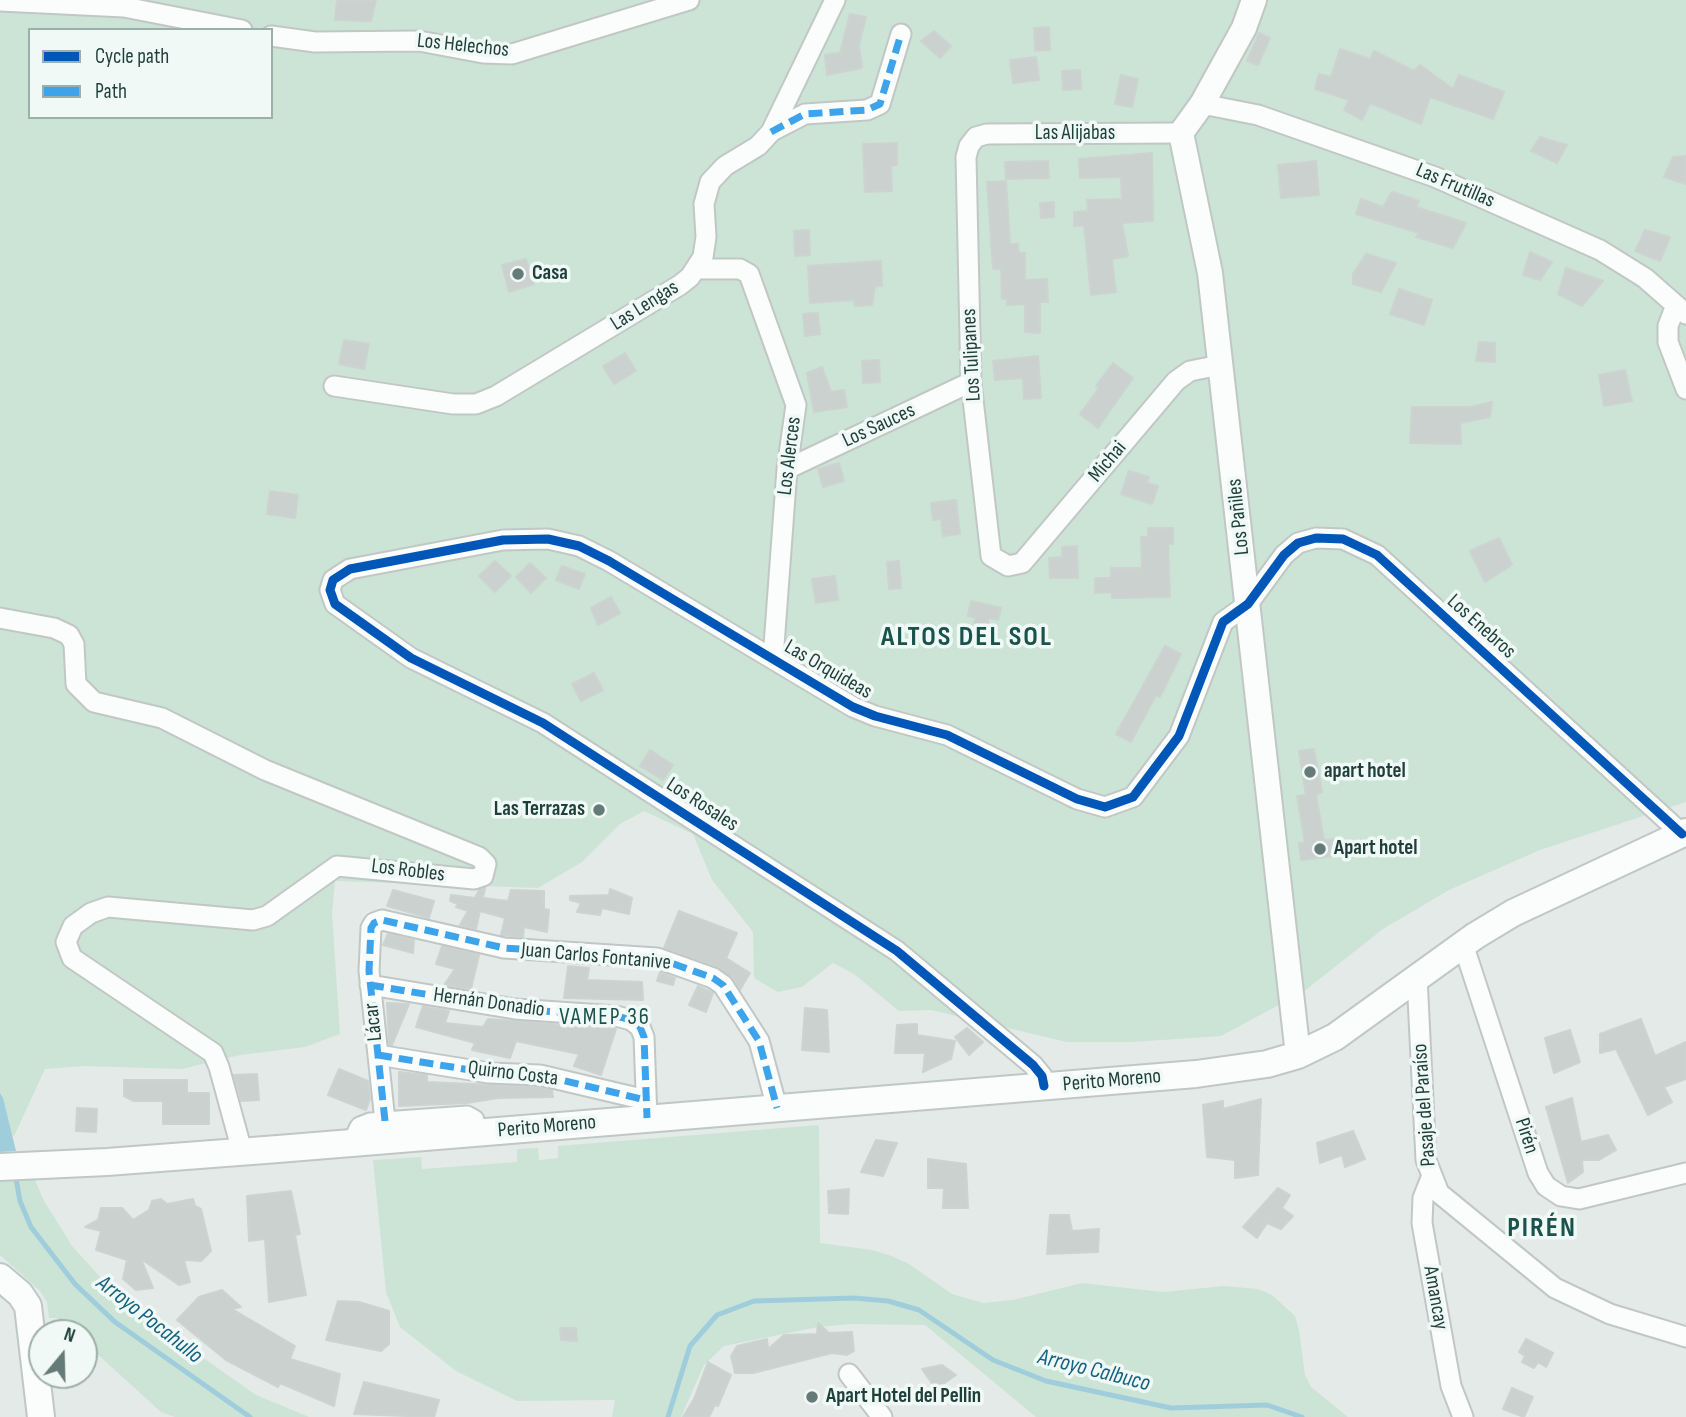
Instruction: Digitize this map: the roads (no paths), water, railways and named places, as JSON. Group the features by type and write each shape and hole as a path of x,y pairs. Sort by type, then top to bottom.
{"main road":[{"name":"Perito Moreno","path":"0,1167 32,1163 107,1162 476,1132 647,1109 777,1108 1219,1071 1298,1055 1335,1037 1463,944 1527,906 1684,833"},
{"path":"0,1277 20,1294 28,1306 40,1412"}],"street":[{"name":"Los Helechos","path":"273,36 315,42 403,39 483,53 512,54 689,0"},
{"name":"Las Lengas","path":"334,386 453,404 486,400 680,285 696,269 706,247 704,204 710,182 725,166 758,146 771,132 835,0"},
{"path":"1181,133 1202,104 1244,28 1254,0"},
{"path":"0,1 124,7 232,28"},
{"path":"771,132 805,114 867,110 880,104 901,34"},
{"name":"Las Frutillas","path":"1202,104 1258,115 1435,177 1600,250 1637,273 1681,309"},
{"name":"Las Alijabas","path":"972,141 987,134 1181,133"},
{"name":"Los Pañiles","path":"1181,133 1210,273 1298,1055"},
{"name":"Los Tulipanes","path":"972,141 966,157 971,382 988,550 1001,564"},
{"name":"Los Alerces","path":"696,269 740,269 753,280 796,405 787,469 773,659"},
{"path":"1681,309 1668,326 1668,342 1686,389"},
{"name":"Michai","path":"1001,564 1016,566 1027,558 1176,381 1190,371 1220,365"},
{"name":"Los Sauces","path":"787,469 971,382"},
{"name":"Los Enebros","path":"1248,604 1284,555 1298,543 1325,537 1360,545 1377,555 1684,833"},
{"name":"Las Orquideas","path":"333,580 349,569 503,540 555,541 579,546 609,561 863,712 947,735 1077,799 1105,807 1133,797 1166,755 1189,714 1220,627 1248,604"},
{"name":"Los Rosales","path":"333,580 330,590 335,604 411,658 552,729 897,951 1033,1065 1044,1086"},
{"name":"Los Robles","path":"0,618 60,629 69,635 74,644 76,684 94,702 163,719 265,770 479,857 486,864 483,876 474,879 337,866 267,916 253,920 108,907 91,913 73,926 66,942 72,958 212,1053 219,1067 242,1151"},
{"name":"Juan Carlos Fontanive","path":"373,923 385,920 504,948 657,958 713,978 723,985 759,1041 777,1108"},
{"name":"Lácar","path":"373,923 370,932 370,985 385,1121"},
{"name":"Pirén","path":"1463,944 1538,1173 1546,1186 1561,1196 1579,1199 1686,1172"},
{"name":"Pasaje del Paraíso","path":"1417,977 1426,1160 1431,1178 1451,1205 1555,1288 1611,1314 1686,1337"},
{"name":"Hernán Donadio","path":"370,985 524,1010 626,1018 640,1027 644,1037 647,1109"},
{"name":"Quirno Costa","path":"378,1055 489,1073 540,1075 647,1109"},
{"name":"Perito Moreno","path":"352,1143 363,1125 385,1121 467,1116 475,1122 476,1132"},
{"name":"Amancay","path":"1431,1178 1423,1198 1422,1223 1451,1386 1463,1417"},
{"path":"849,1374 882,1417"}],"water":[{"path":"0,1093 3,1098 16,1151 0,1152"}],"waterway":[{"name":"Arroyo Pocahullo","path":"15,1173 20,1201 31,1227 75,1284 115,1322 250,1417"},
{"name":"Arroyo Calbuco","path":"668,1417 690,1346 717,1315 754,1301 854,1298 888,1301 919,1310 993,1360 1046,1381 1171,1408 1267,1405 1302,1417"}],"place":[{"name":"Casa","path":"518,274"},
{"name":"apart hotel","path":"1310,772"},
{"name":"Las Terrazas","path":"599,810"},
{"name":"Apart hotel","path":"1320,849"},
{"name":"Apart Hotel del Pellin","path":"812,1397"}],"district":[{"name":"ALTOS DEL SOL","path":"967,638"},
{"name":"VAMEP 36","path":"605,1018"},
{"name":"PIRÉN","path":"1542,1229"}]}
